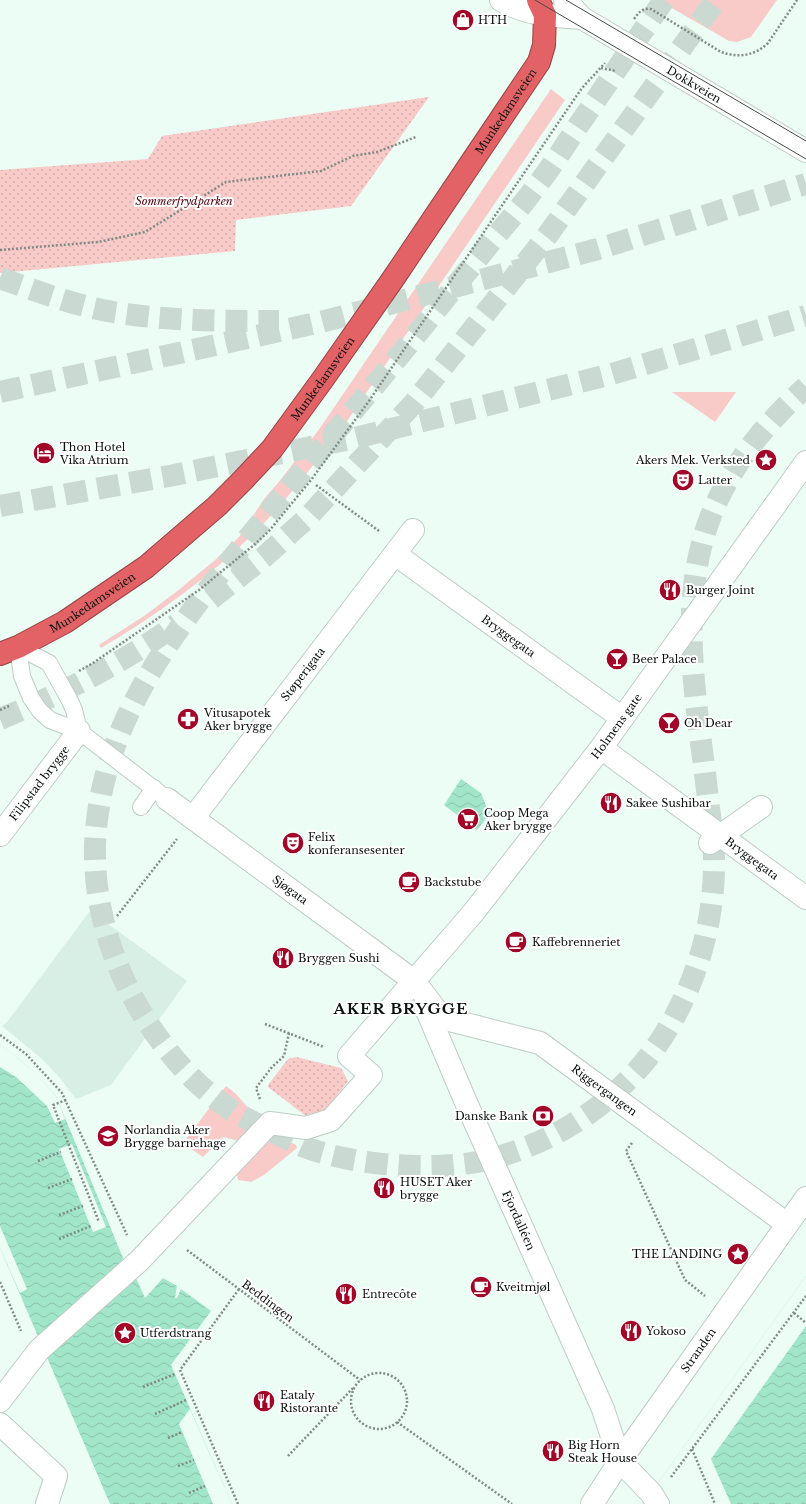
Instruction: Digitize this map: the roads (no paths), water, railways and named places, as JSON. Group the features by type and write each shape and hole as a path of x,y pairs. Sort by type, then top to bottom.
{"highway":[{"name":"Munkedamsveien","path":"9,650 65,622 146,566 217,506 272,449 393,279 532,72 538,62 544,45 546,5"}],"street":[{"path":"501,0 513,7 546,5 582,18"},
{"path":"565,0 582,18"},
{"name":"Dokkveien","path":"582,18 806,151"},
{"name":"Holmens gate","path":"0,1401 38,1353 134,1266 270,1123 306,1128 331,1120 371,1076 349,1056 473,913 600,748 806,462"},
{"name":"Støperigata","path":"193,818 413,530"},
{"name":"Bryggegata","path":"395,554 622,718"},
{"name":"Filipstad brygge","path":"0,835 79,731"},
{"name":"Bryggegata","path":"600,748 715,839 806,898"},
{"name":"Sjøgata","path":"160,793 414,981"},
{"path":"715,839 761,807"},
{"name":"Riggergangen","path":"414,981 442,1018 540,1043 787,1224"},
{"name":"Fjordalléen","path":"414,981 465,1100 603,1409 620,1461"},
{"name":"Stranden","path":"592,1504 620,1461 806,1198"},
{"path":"0,1424 56,1476 47,1504"},
{"path":"620,1461 651,1493 658,1504"}],"lane":[{"path":"9,650 49,663 74,710 79,731"},
{"path":"9,650 31,698 40,711 50,720 79,731 160,793 141,807"}],"water":[{"path":"461,779 481,793 488,811 491,812 477,830 444,805"},
{"path":"0,1045 16,1056 56,1096 128,1270 136,1278 145,1298 163,1278 177,1286 175,1298 177,1298 181,1289 211,1311 171,1365 232,1504 110,1504 0,1248"},
{"path":"806,1276 806,1504 643,1504"}],"tunnel":[{"path":"664,0 552,165 528,197 230,561 183,622 143,686 126,719 112,754 102,790 96,829 96,870 101,911 112,950 128,988 149,1024 160,1041 187,1073 217,1100 234,1112 257,1124 302,1146 321,1153 365,1162 412,1166 457,1165 495,1158 514,1152 549,1137 566,1128 598,1107 631,1078 662,1038 684,998 705,940 712,899 714,879 714,845 697,709 692,642 692,609 695,576 702,543 718,498 742,458 772,420 806,387"},
{"path":"211,599 264,557 307,518 414,403 547,236 716,0"},
{"path":"0,392 321,322 598,249 806,184"},
{"path":"0,278 74,303 119,313 179,319 279,321"},
{"path":"0,506 169,476 355,438 612,374 806,316"},
{"path":"0,719 91,677 135,652 177,624"}],"tram line":[{"path":"535,0 806,159"},
{"path":"566,0 806,141"}],"place":[{"name":"HTH","path":"463,20"},
{"name":"Thon Hotel Vika Atrium","path":"44,453"},
{"name":"Akers Mek. Verksted","path":"766,460"},
{"name":"Latter","path":"683,480"},
{"name":"Burger Joint","path":"670,590"},
{"name":"Beer Palace","path":"617,659"},
{"name":"Vitusapotek Aker brygge","path":"188,719"},
{"name":"Oh Dear","path":"669,723"},
{"name":"Sakee Sushibar","path":"611,803"},
{"name":"Coop Mega Aker brygge","path":"468,819"},
{"name":"Felix konferansesenter","path":"293,843"},
{"name":"Backstube","path":"409,882"},
{"name":"Kaffebrenneriet","path":"516,942"},
{"name":"Bryggen Sushi","path":"283,958"},
{"name":"Danske Bank","path":"543,1116"},
{"name":"Norlandia Aker Brygge barnehage","path":"108,1136"},
{"name":"HUSET Aker brygge","path":"384,1188"},
{"name":"THE LANDING","path":"738,1254"},
{"name":"Kveitmjøl","path":"481,1287"},
{"name":"Entrecôte","path":"346,1294"},
{"name":"Yokoso","path":"631,1331"},
{"name":"Utferdstrang","path":"125,1333"},
{"name":"Eataly Ristorante","path":"264,1401"},
{"name":"Big Horn Steak House","path":"553,1451"}],"district":[{"name":"AKER BRYGGE","path":"401,1008"}],"park label":[{"name":"Sommerfrydparken","path":"184,201"}]}
